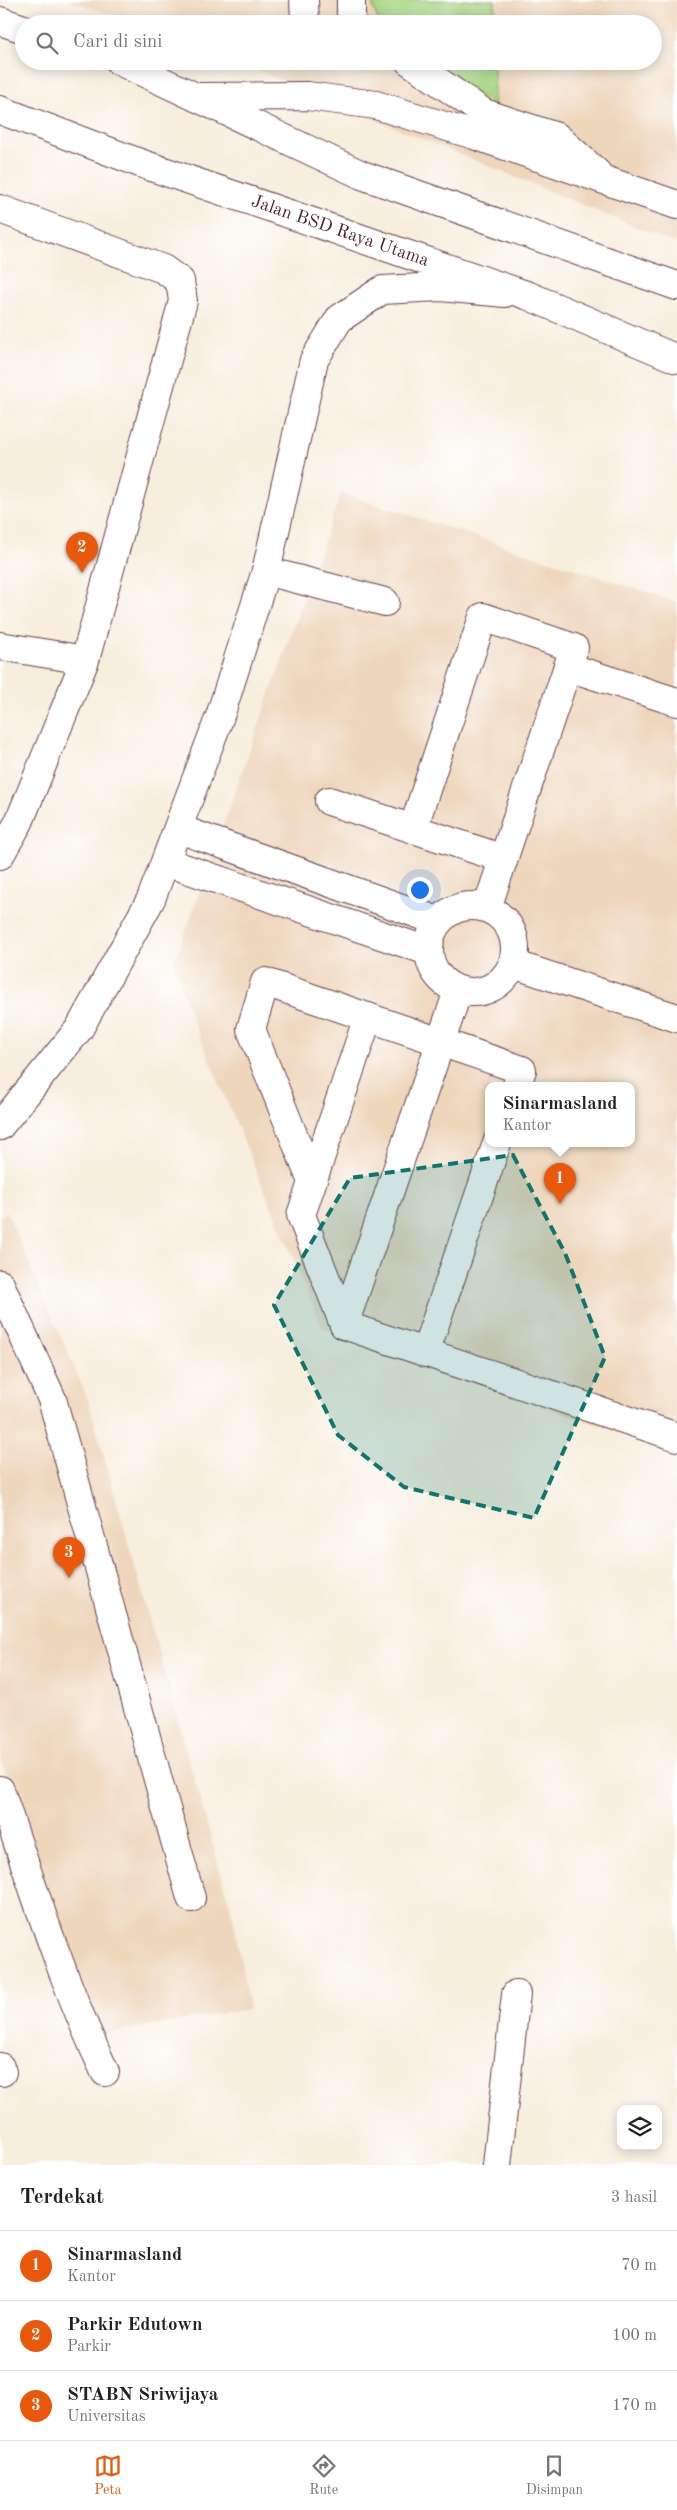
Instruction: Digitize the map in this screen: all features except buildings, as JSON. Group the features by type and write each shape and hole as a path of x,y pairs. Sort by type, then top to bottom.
{"main road":[{"path":"304,0 305,15"},
{"path":"0,21 15,26"},
{"path":"139,70 362,175 677,286"},
{"path":"422,70 484,113 557,137 605,180"},
{"path":"196,97 307,96 376,105 474,135 677,205"},
{"name":"Jalan BSD Raya Utama","path":"0,110 140,163 529,296 677,359"},
{"path":"0,209 162,269 180,281 183,302 85,660 19,822 0,854"},
{"path":"0,1126 79,1029 151,898 220,716 266,571 314,360 339,319 382,290 440,286 529,296"},
{"path":"266,571 385,602"},
{"path":"413,829 483,618 574,648 487,908"},
{"path":"0,646 85,660"},
{"path":"568,667 677,702"},
{"path":"329,801 504,859"},
{"path":"179,828 438,921"},
{"path":"166,862 428,951"},
{"path":"469,905 487,908 505,920 515,941 513,964 501,983 480,993 458,991 442,982 432,968 428,951 430,936 438,921 452,910 469,905"},
{"path":"513,964 677,1018"},
{"path":"312,1182 251,1029 265,982 522,1070 518,1082"},
{"path":"344,1325 458,991"},
{"path":"368,1017 300,1215 344,1325 677,1437"},
{"path":"426,1353 496,1147"},
{"path":"0,1284 52,1399 191,1898"},
{"path":"0,1790 60,1966 105,2072"},
{"path":"497,2165 516,1994"}],"highlighted area":[{"path":"513,1155 565,1253 605,1357 534,1518 404,1487 338,1435 274,1305 350,1178"}],"shaded area":[{"path":"67,0 677,0 677,244 256,70 662,70 662,15 113,15"},
{"path":"341,493 677,602 677,1452 323,1329 191,1016 174,964"},
{"path":"7,1212 88,1399 233,1917 249,2009 96,2035 0,1756 0,1216"}],"green space":[{"path":"373,0 495,0 494,15 376,15 373,8"},
{"path":"437,70 494,70 494,105"}],"place":[{"name":"Parkir Edutown","path":"82,573"},
{"name":"Sinarmasland","path":"560,1204"},
{"name":"STABN Sriwijaya","path":"69,1578"}]}
